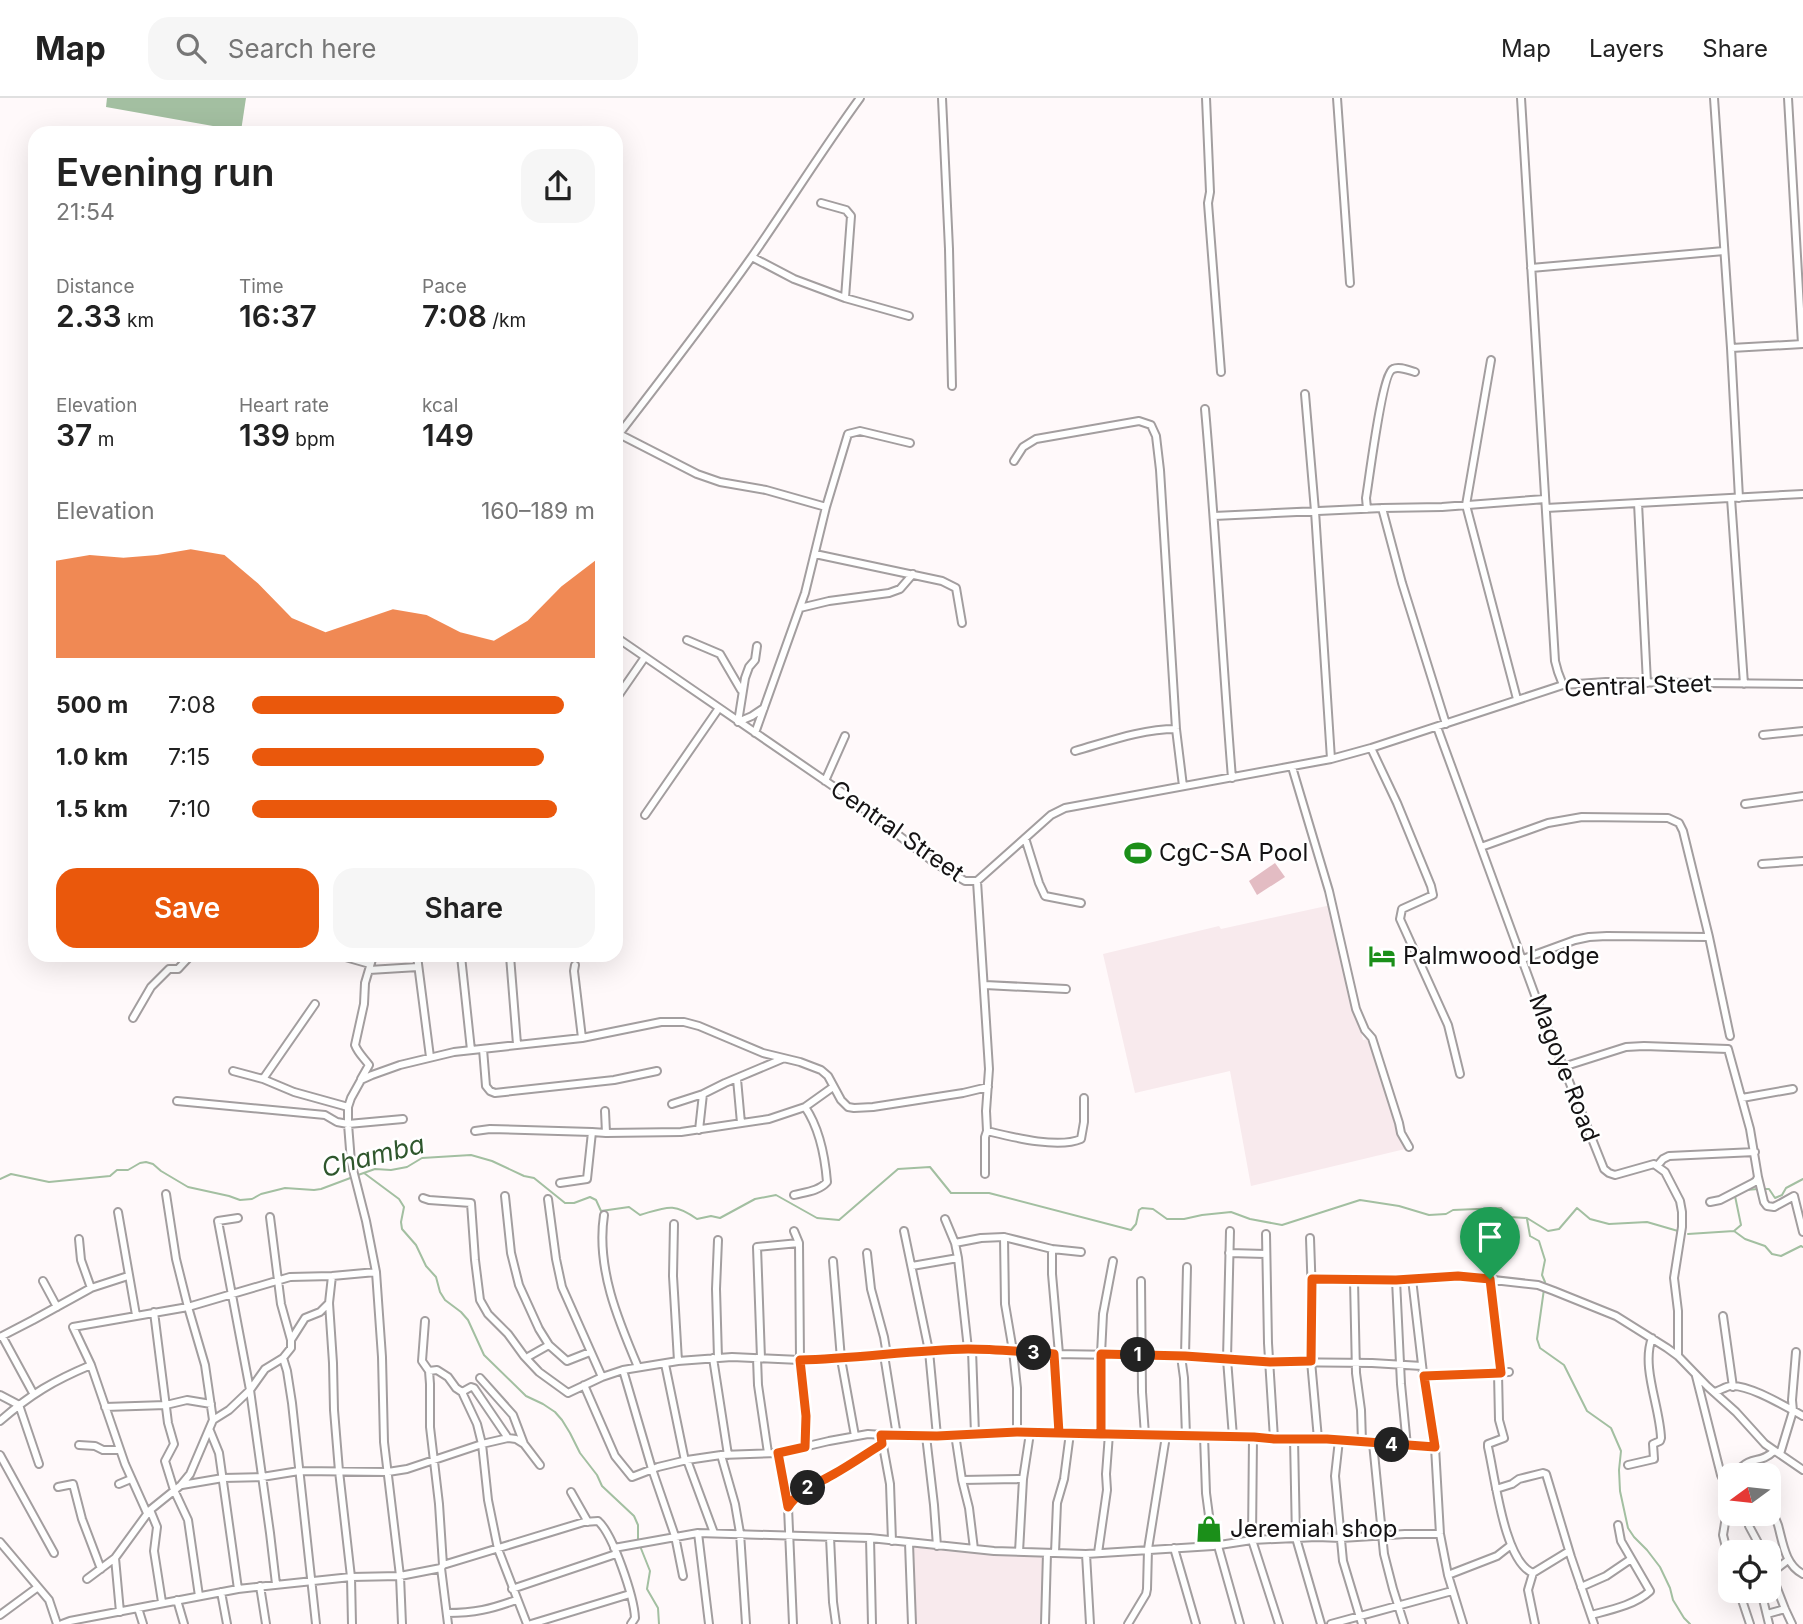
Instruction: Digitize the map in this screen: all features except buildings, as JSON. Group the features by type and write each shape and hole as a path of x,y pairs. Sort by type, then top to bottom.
{"street":[{"path":"623,428 752,257 860,98"},
{"path":"942,98 952,386"},
{"path":"1206,98 1210,192 1208,203 1222,372"},
{"path":"1337,98 1350,283"},
{"path":"1521,98 1555,661 1563,685"},
{"path":"1714,98 1731,348 1744,684"},
{"path":"1731,348 1802,344 1788,98"},
{"path":"821,203 845,210 850,216 845,298"},
{"path":"1531,268 1724,251"},
{"path":"752,257 794,279 845,298 909,316"},
{"path":"1491,360 1466,505 1517,699"},
{"path":"1367,509 1366,498 1386,380 1394,368 1415,372"},
{"path":"1305,394 1331,759"},
{"path":"1205,409 1232,778"},
{"path":"1014,461 1023,447 1037,439 1127,422 1139,421 1151,425 1156,436 1160,470 1175,729 1183,786"},
{"path":"755,733 800,608 848,434 860,431 911,443"},
{"path":"623,439 720,482 766,490 826,507"},
{"path":"1546,508 1803,494"},
{"path":"1214,516 1545,499"},
{"path":"1638,503 1647,683"},
{"path":"1382,508 1402,583 1447,724"},
{"path":"815,554 942,581 956,588 962,622"},
{"path":"800,608 889,593 900,589 913,574"},
{"path":"687,640 720,654 742,692"},
{"name":"Central Street","path":"623,642 825,780 935,863 965,881 977,881 1051,815 1065,808 1331,759 1437,727"},
{"path":"738,722 742,692 749,667 755,660 757,646"},
{"path":"623,689 645,657"},
{"name":"Central Steet","path":"1437,727 1563,685 1606,682 1803,684"},
{"path":"645,815 719,708"},
{"path":"738,722 764,708"},
{"name":"Magoye Road","path":"1437,727 1597,1154 1606,1171 1615,1175 1650,1165 1657,1166"},
{"path":"1074,751 1153,730 1175,729"},
{"path":"1763,736 1803,731"},
{"path":"825,780 845,736"},
{"path":"1371,748 1432,886 1433,895 1402,909 1400,919 1448,1025 1460,1074"},
{"path":"1292,767 1329,891 1356,1009 1365,1030 1372,1038 1401,1133 1409,1147"},
{"path":"1745,804 1803,796"},
{"path":"1481,847 1548,823 1582,817 1668,818 1679,823 1709,937 1730,1036"},
{"path":"1025,838 1038,883 1045,896 1082,903"},
{"path":"1762,864 1803,861"},
{"path":"977,881 989,1069 985,1174"},
{"path":"1523,959 1590,937 1709,937"},
{"path":"133,1018 151,987 169,970 178,969 185,962"},
{"path":"357,962 369,967 418,967"},
{"path":"371,962 355,1045 369,1065 351,1098 348,1124 351,1162 376,1272 384,1441 400,1576 402,1624"},
{"path":"418,962 430,1057"},
{"path":"462,962 471,1050"},
{"path":"510,962 517,1044"},
{"path":"575,965 582,1038"},
{"path":"985,985 1066,989"},
{"path":"263,1079 315,1004"},
{"path":"360,1080 430,1057 517,1044 582,1038 661,1022 684,1022 744,1046 821,1070 828,1076 848,1107 873,1107 988,1087"},
{"path":"1563,1068 1626,1047 1728,1049 1755,1152 1764,1202 1767,1206 1774,1207 1794,1196 1803,1232"},
{"path":"483,1049 486,1087 495,1093 614,1080 657,1072"},
{"path":"672,1104 704,1094 782,1059"},
{"path":"233,1071 348,1107"},
{"path":"737,1079 741,1123"},
{"path":"475,1130 663,1133 699,1130 769,1119 805,1107 833,1087"},
{"path":"1742,1098 1793,1088"},
{"path":"699,1130 704,1094"},
{"path":"987,1131 1039,1141 1074,1142 1081,1139 1083,1131 1084,1098"},
{"path":"177,1101 325,1115 337,1122 348,1124 402,1119"},
{"path":"794,1195 823,1187 827,1182 822,1148 805,1107"},
{"path":"605,1111 606,1133"},
{"path":"560,1183 587,1179 592,1132"},
{"path":"1678,1356 1678,1311 1674,1278 1683,1217 1674,1188 1665,1172 1657,1166 1669,1156 1755,1152"},
{"path":"1710,1202 1753,1183 1758,1177"},
{"path":"87,1579 115,1558 149,1511 178,1487 195,1466 214,1420 205,1365 176,1259 166,1194"},
{"path":"505,1196 511,1253 519,1285 549,1345 567,1361 590,1352"},
{"path":"423,1198 471,1203 480,1300 488,1314 539,1372 568,1393 623,1370 678,1362 715,1358 841,1359 929,1351 1183,1356 1270,1362 1356,1362 1422,1366"},
{"path":"548,1199 562,1287 602,1377"},
{"path":"118,1212 136,1315"},
{"path":"604,1215 604,1257 611,1300 638,1367"},
{"path":"214,1420 250,1390 265,1369 284,1358 291,1348 277,1280 270,1217"},
{"path":"238,1219 218,1221 250,1390 276,1584"},
{"path":"945,1219 958,1258 970,1350 975,1434"},
{"path":"674,1224 673,1276 678,1362"},
{"path":"794,1231 799,1243 800,1360 806,1416 805,1447"},
{"path":"904,1231 929,1351 937,1436"},
{"path":"1230,1231 1227,1359 1233,1437"},
{"path":"1266,1234 1268,1343 1274,1439"},
{"path":"955,1243 1004,1237 1052,1249 1081,1252"},
{"path":"1004,1237 1005,1304 1017,1388 1017,1432"},
{"path":"1310,1238 1311,1361 1318,1439"},
{"path":"79,1239 81,1260 92,1288"},
{"path":"718,1240 715,1358 725,1455 740,1533 746,1624"},
{"path":"768,1453 758,1385 757,1247 799,1243"},
{"path":"1052,1249 1059,1433"},
{"path":"867,1253 871,1289 884,1337 897,1436"},
{"path":"1229,1253 1266,1254"},
{"path":"912,1266 958,1258"},
{"path":"833,1261 841,1359 855,1436"},
{"path":"1098,1552 1107,1490 1101,1354 1104,1306 1113,1261"},
{"path":"1186,1268 1183,1356 1186,1436"},
{"path":"162,1602 153,1551 157,1527 131,1479 91,1365 73,1327 188,1307 292,1277 376,1272"},
{"path":"33,1393 1,1336 92,1288 128,1276"},
{"path":"332,1276 329,1303 339,1471 351,1577 352,1624"},
{"path":"1312,1279 1396,1280 1458,1276 1490,1279 1538,1285 1604,1310 1678,1356 1737,1412 1761,1440 1803,1470"},
{"path":"1412,1279 1435,1447 1440,1534 1452,1591 1463,1624"},
{"path":"1490,1279 1502,1373 1499,1420 1504,1438 1488,1445 1511,1545 1526,1570 1533,1573"},
{"path":"1354,1280 1362,1442"},
{"path":"1396,1280 1407,1446"},
{"path":"43,1281 57,1307"},
{"path":"1141,1282 1144,1435"},
{"path":"290,1340 305,1318 320,1312 329,1303"},
{"path":"154,1312 168,1423 174,1445 165,1461 178,1487 188,1520 200,1596"},
{"path":"1723,1316 1733,1387"},
{"path":"425,1321 422,1361 429,1371 430,1427 448,1624"},
{"path":"1628,1465 1654,1459 1653,1444 1661,1438 1660,1417 1648,1362 1652,1339"},
{"path":"526,1358 549,1345"},
{"path":"1747,1463 1777,1452 1793,1411 1796,1352"},
{"path":"284,1358 316,1624"},
{"path":"665,1364 686,1461 714,1533"},
{"path":"0,1421 33,1393 91,1365"},
{"path":"623,1370 675,1536 683,1576"},
{"path":"429,1371 444,1373 462,1392 477,1424 498,1549 516,1600 529,1624 630,1594"},
{"path":"1424,1376 1502,1373"},
{"path":"1696,1375 1718,1463"},
{"path":"480,1378 514,1416 524,1444 540,1465"},
{"path":"584,1385 615,1456 632,1477 686,1461 725,1455 778,1453 855,1436 881,1435 1070,1433 1294,1438 1435,1447"},
{"path":"1714,1392 1728,1386 1748,1390 1772,1399 1803,1416"},
{"path":"462,1392 473,1387 508,1438"},
{"path":"0,1395 19,1405 39,1464"},
{"path":"105,1407 166,1405 187,1400 211,1404"},
{"path":"210,1431 219,1453 238,1589"},
{"path":"1019,1552 1023,1479 1030,1433"},
{"path":"1045,1624 1057,1503 1070,1433"},
{"path":"955,1434 974,1549"},
{"path":"881,1435 890,1484 892,1541"},
{"path":"926,1436 937,1546"},
{"path":"1128,1624 1146,1594 1147,1549 1166,1436"},
{"path":"1204,1436 1206,1493 1216,1546 1240,1624"},
{"path":"1254,1437 1252,1540 1279,1624"},
{"path":"178,1487 223,1478 262,1477 299,1471 388,1472 407,1469 508,1438 524,1444"},
{"path":"1294,1438 1296,1538 1321,1624"},
{"path":"1339,1440 1335,1476 1343,1561 1363,1624"},
{"path":"1373,1443 1384,1554 1404,1624"},
{"path":"788,1507 792,1500 811,1486 882,1444"},
{"path":"79,1445 119,1450"},
{"path":"778,1453 788,1507 793,1624"},
{"path":"0,1455 54,1553"},
{"path":"1496,1489 1519,1479 1546,1474 1594,1624"},
{"path":"119,1484 131,1479"},
{"path":"962,1479 1023,1479"},
{"path":"58,1487 74,1484 84,1524 101,1569"},
{"path":"571,1492 587,1522"},
{"path":"0,1542 51,1604 60,1624 238,1589 312,1580 400,1576 595,1521 600,1523 615,1551 630,1594 635,1618 631,1624"},
{"path":"1591,1615 1622,1606 1649,1592 1647,1583 1621,1541 1618,1525"},
{"path":"1778,1526 1788,1560 1803,1574"},
{"path":"512,1589 615,1551 698,1533 870,1538 937,1546 1051,1553 1216,1546 1252,1540 1440,1534"},
{"path":"698,1533 709,1624"},
{"path":"830,1537 832,1602 836,1624"},
{"path":"870,1538 872,1624"},
{"path":"909,1543 912,1624"},
{"path":"1448,1575 1497,1556 1511,1545"},
{"path":"1174,1548 1196,1624"},
{"path":"1535,1624 1528,1590 1533,1573 1569,1551"},
{"path":"1086,1553 1090,1624"},
{"path":"115,1558 120,1612"},
{"path":"1581,1587 1606,1576 1631,1559"},
{"path":"1781,1565 1788,1560"},
{"path":"260,1586 266,1624"},
{"path":"0,1615 38,1587"},
{"path":"1331,1624 1452,1591"},
{"path":"220,1592 227,1624"},
{"path":"1781,1599 1792,1624"},
{"path":"177,1600 184,1624"},
{"path":"447,1613 471,1613 516,1600"},
{"path":"1743,1603 1751,1624"},
{"path":"1764,1603 1769,1624"},
{"path":"138,1608 142,1624"},
{"path":"1767,1614 1785,1609"},
{"path":"96,1615 98,1624"}],"shaded area":[{"path":"107,98 246,98 242,126 213,126 106,107"},
{"path":"1275,863 1285,877 1257,895 1249,881"},
{"path":"1331,905 1363,1040 1369,1039 1405,1149 1251,1186 1230,1071 1135,1093 1103,954 1219,926 1221,929"},
{"path":"914,1547 1043,1556 1044,1621 1040,1624 916,1624"}],"waterway":[{"path":"358,1175 375,1169 407,1167 422,1158 471,1155 534,1178 565,1203 574,1203 590,1197 596,1200 601,1211 629,1207 640,1215 676,1208 697,1219 711,1216 720,1218 755,1199 776,1195 817,1218 839,1220 898,1169 930,1167 951,1193 989,1193 1131,1230 1142,1208 1153,1209 1167,1219 1231,1212 1282,1225 1360,1200 1399,1206 1429,1215 1446,1214 1453,1210 1501,1208 1510,1217 1527,1218 1548,1231 1559,1229 1577,1208 1590,1219 1609,1224 1647,1222 1678,1231"},
{"name":"Chamba","path":"0,1179 11,1174 49,1182 110,1176 117,1170 128,1170 146,1162 188,1187 240,1200 252,1199 285,1188 321,1189 353,1177"},
{"path":"364,1173 399,1199 404,1207 402,1229 416,1245 426,1266 436,1277 445,1300 468,1320 484,1355 526,1396 543,1404 562,1420 602,1486 634,1516 638,1525 638,1540"},
{"path":"1764,1189 1769,1189 1775,1198 1803,1179"},
{"path":"1746,1190 1758,1189"},
{"path":"1734,1231 1741,1225 1735,1196"},
{"path":"1527,1219 1530,1236 1539,1241 1545,1260 1542,1275 1545,1282 1537,1339 1540,1348 1564,1365 1587,1411 1611,1428 1621,1451 1620,1491 1628,1528 1660,1567 1673,1600 1690,1624"},
{"path":"1688,1234 1734,1231 1745,1239 1765,1246 1772,1254 1781,1256 1803,1247"},
{"path":"640,1546 650,1571 647,1589 658,1608 659,1624"}],"place":[{"name":"CgC-SA Pool","path":"1138,853"},
{"name":"Palmwood Lodge","path":"1382,956"},
{"name":"Jeremiah shop","path":"1209,1529"}],"route":[{"path":"1490,1279 1458,1276 1396,1280 1312,1279 1311,1361 1270,1362 1101,1354 1101,1434 1070,1433 1059,1433 1049,1433 1017,1432 937,1436 881,1435 882,1444 811,1486 792,1500 788,1507 778,1453 805,1447 806,1416 800,1360 968,1349 1054,1354 1059,1433 1274,1439 1327,1439 1435,1447 1424,1376 1501,1373 1490,1279"}]}
